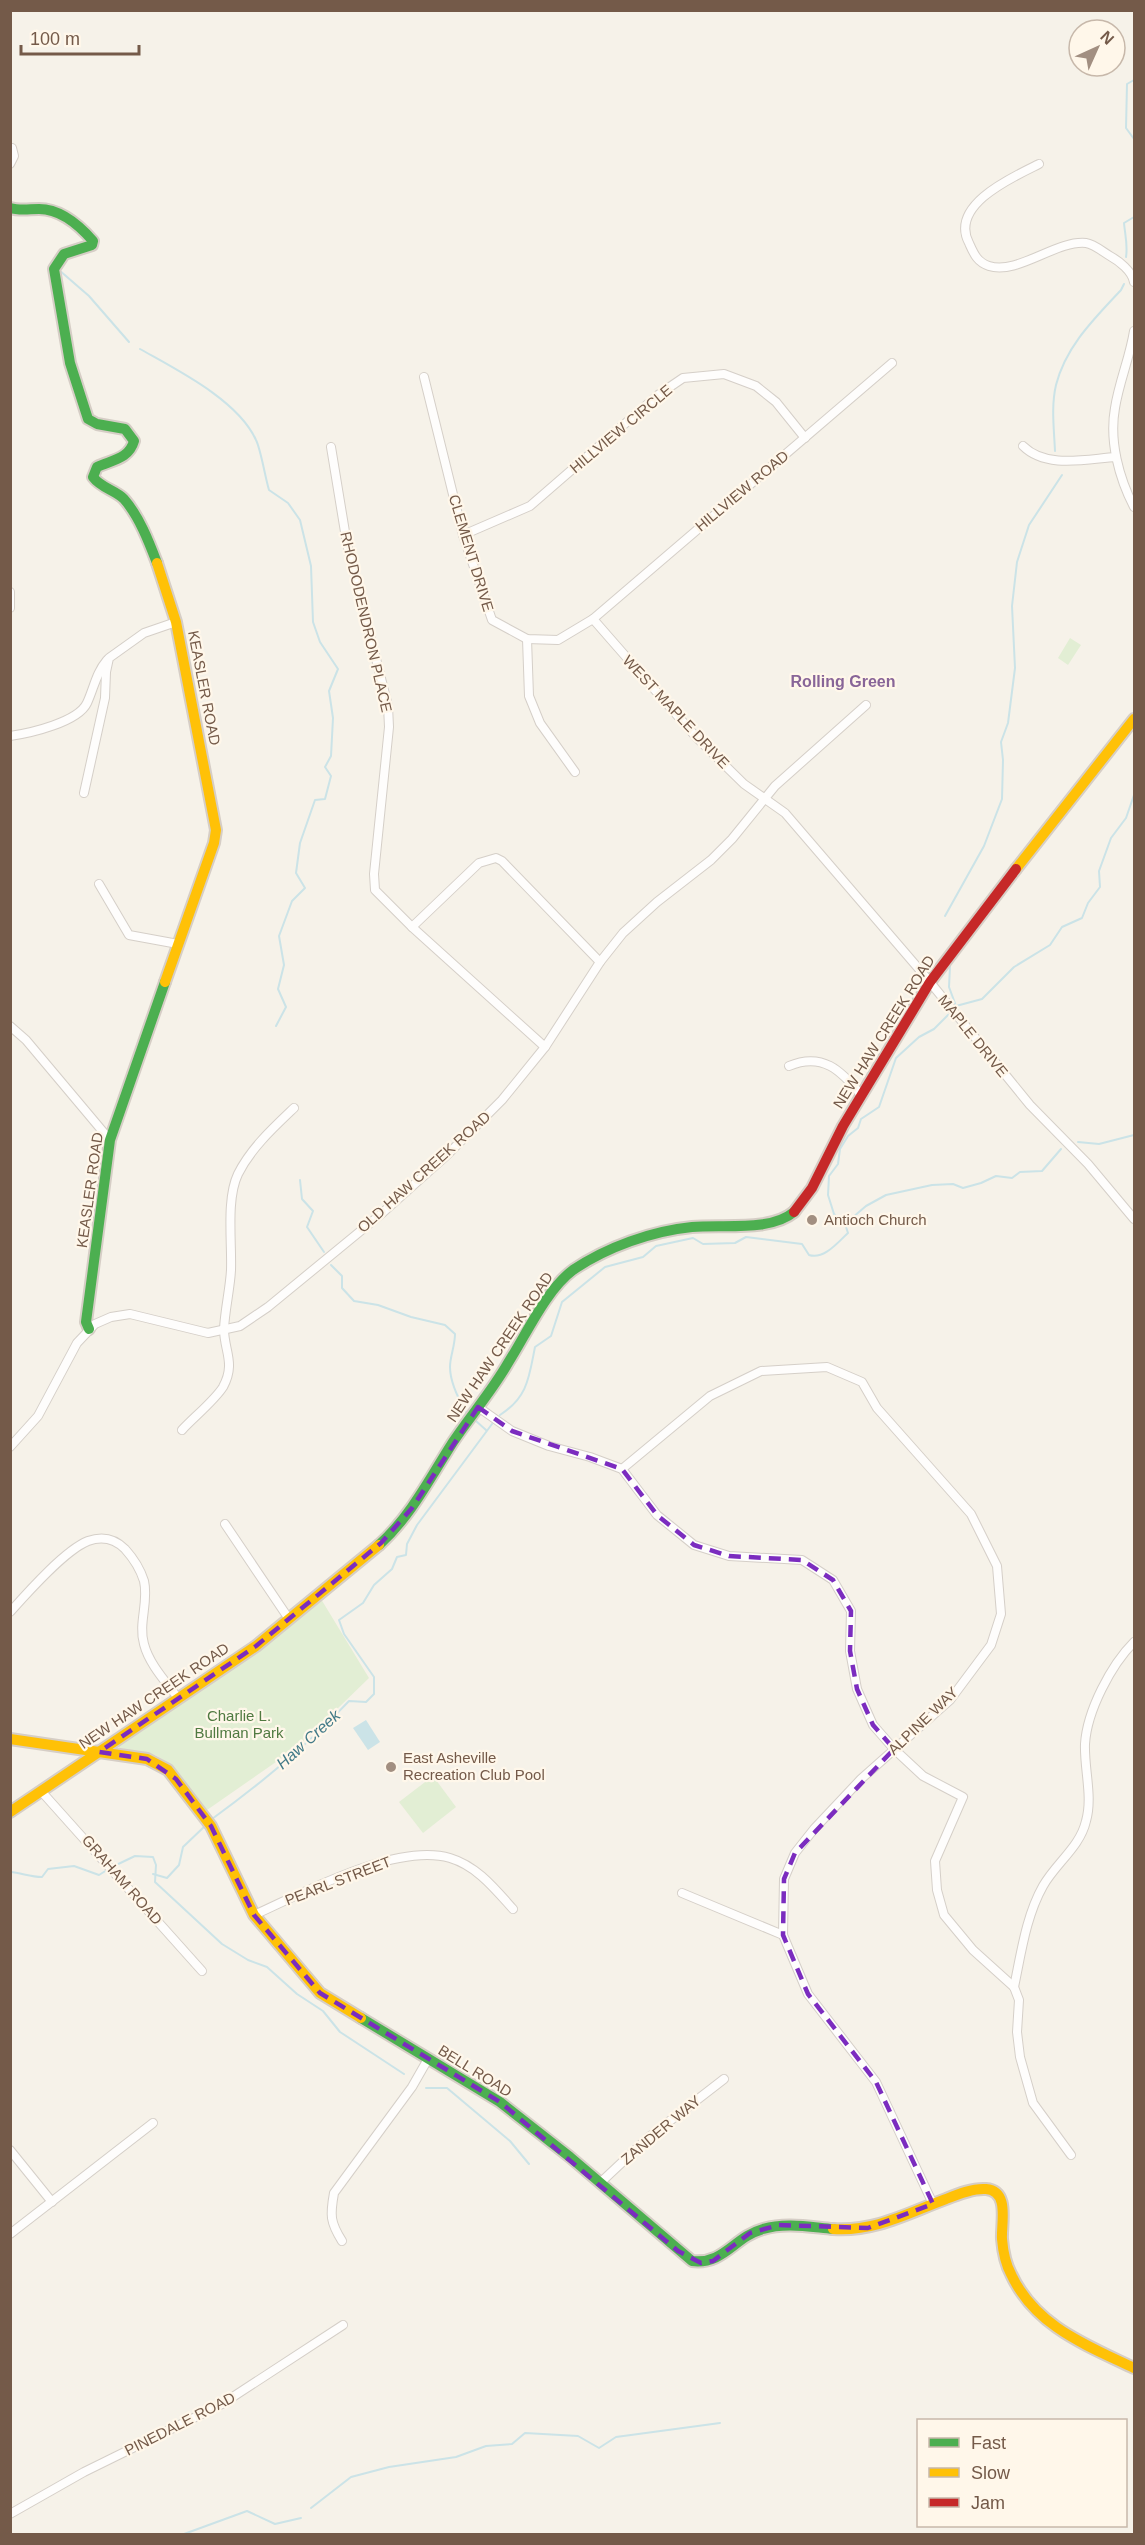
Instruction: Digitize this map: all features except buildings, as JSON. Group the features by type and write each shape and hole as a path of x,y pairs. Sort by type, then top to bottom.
{"street":[{"path":"10,164 14,156 12,148"},
{"path":"1039,164 998,185 966,218 965,235 977,260 991,267 1014,265 1066,245 1088,243 1115,259 1133,276 1134,282"},
{"name":"KEASLER ROAD","path":"10,208 22,212 44,209 58,213 93,241 90,246 67,251 59,256 54,269 70,363 88,419 97,424 125,429 134,441 128,453 97,467 93,477 97,483 120,496 131,510 151,550 176,622 216,830 214,843 110,1140 86,1322 89,1329"},
{"path":"1134,331 1114,409 1113,428 1116,457 1134,507"},
{"name":"HILLVIEW ROAD","path":"592,619 892,363"},
{"name":"HILLVIEW CIRCLE","path":"463,535 530,506 658,395 683,378 724,374 756,386 776,402 805,438"},
{"name":"CLEMENT DRIVE","path":"424,377 463,535 492,620 527,639 558,640 592,619"},
{"path":"1023,446 1036,456 1058,460 1116,457"},
{"name":"RHODODENDRON PLACE","path":"331,447 347,544 388,706 389,727 374,874 375,890 412,927 545,1047"},
{"path":"10,592 10,608"},
{"name":"WEST MAPLE DRIVE","path":"592,619 697,738 744,784 765,799"},
{"path":"10,736 61,723 82,710 88,701 98,674 108,660 131,640 176,622"},
{"path":"527,639 529,696 540,723 575,772"},
{"path":"84,793 105,698 108,660"},
{"name":"OLD HAW CREEK ROAD","path":"89,1329 104,1320 130,1314 199,1332 224,1331 247,1322 268,1307 430,1171 491,1112 545,1047 600,962 631,925 723,848 789,772 866,705"},
{"name":"NEW HAW CREEK ROAD","path":"10,1812 256,1646 392,1532 412,1508 503,1372 548,1299 562,1280 581,1264 627,1243 679,1229 764,1225 781,1221 793,1214 807,1197 861,1095 930,982 996,894 1132,726"},
{"name":"MAPLE DRIVE","path":"765,799 785,813 930,982 1030,1105 1088,1164 1134,1219"},
{"path":"412,927 479,863 496,858 502,861 600,962"},
{"path":"99,884 129,935 178,944"},
{"path":"10,1026 26,1040 110,1140"},
{"path":"789,1066 804,1060 828,1065 844,1076 861,1095"},
{"path":"182,1430 222,1388 230,1359 224,1331 231,1271 232,1201 237,1178 246,1160 261,1141 294,1108"},
{"path":"10,1447 38,1416 70,1355 89,1329"},
{"name":"ALPINE WAY","path":"622,1469 710,1396 761,1371 827,1367 862,1382 877,1408 971,1515 997,1566 1000,1614 991,1645 950,1700 861,1779 795,1853 784,1879 783,1935 808,1994 876,2082 933,2204"},
{"path":"478,1407 512,1431 549,1446 590,1457 622,1469 657,1515 694,1545 729,1556 802,1560 833,1580 851,1611 850,1652 857,1689 873,1725 894,1749 924,1776 963,1797 934,1861 937,1890 944,1915 973,1950 1014,1987 1019,2000 1017,2032 1020,2057 1033,2103 1071,2155"},
{"path":"225,1524 289,1619"},
{"path":"10,1612 34,1586 82,1544 103,1538 116,1541 138,1565 144,1583 141,1632 144,1646 154,1665 178,1698"},
{"path":"1014,1987 1027,1929 1043,1886 1076,1843 1086,1821 1085,1743 1093,1706 1134,1642"},
{"name":"BELL ROAD","path":"10,1739 66,1745 147,1759 159,1764 176,1779 209,1823 254,1915 320,1993 500,2102 600,2183 678,2251 692,2260 702,2263 713,2261 750,2233 779,2225 834,2229 868,2228 981,2189 994,2191 1002,2206 1001,2236 1004,2256 1019,2290 1031,2308 1061,2333 1134,2368"},
{"name":"GRAHAM ROAD","path":"41,1791 202,1971"},
{"name":"PEARL STREET","path":"254,1915 369,1867 402,1856 425,1854 450,1858 471,1868 488,1880 513,1909"},
{"path":"682,1893 783,1935"},
{"path":"342,2241 332,2225 331,2210 334,2193 412,2087 428,2059"},
{"name":"ZANDER WAY","path":"600,2183 650,2137 724,2079"},
{"path":"10,2234 153,2123"},
{"path":"10,2150 52,2202"},
{"name":"PINEDALE ROAD","path":"10,2514 84,2472 222,2404 343,2325"}],"highlighted area":[{"path":"478,1407 512,1431 622,1469 657,1515 694,1545 729,1556 802,1560 833,1580 851,1611 850,1651 857,1689 873,1725 894,1749 795,1853 784,1879 783,1935 808,1994 876,2082 933,2204 868,2228 779,2225 750,2233 713,2261 701,2263 678,2251 500,2102 320,1993 254,1915 211,1826 176,1779 147,1759 99,1752 256,1646 381,1543 412,1508"}],"green space":[{"path":"1070,638 1081,645 1068,665 1058,658"},
{"name":"Charlie L. Bullman Park","path":"321,1599 369,1678 299,1746 207,1810 167,1762 155,1755 119,1748 119,1744"},
{"path":"433,1776 456,1807 423,1833 399,1802"}],"water":[{"path":"366,1720 380,1742 368,1750 353,1728"}],"waterway":[{"path":"1134,80 1127,84 1126,128 1134,139"},
{"path":"1126,257 1124,223 1134,217 1134,212"},
{"path":"59,270 89,296 129,342"},
{"path":"1055,451 1054,401 1061,371 1074,345 1124,284"},
{"path":"140,349 205,387 221,399 247,425 258,444 269,490 288,503 300,520 311,566 313,622 320,642 338,669 329,691 333,718 331,756 325,767 331,776 325,799 315,800 300,843 296,873 305,888 292,901 279,936 284,965 278,989 286,1007 276,1026"},
{"path":"945,916 984,846 1002,799 1001,742 1008,723 1015,668 1012,606 1017,562 1029,525 1062,475"},
{"name":"Haw Creek","path":"950,966 949,987 956,1006 982,999 1014,967 1050,945 1062,927 1082,918 1088,903 1100,887 1099,871 1111,838 1126,818 1134,795"},
{"name":"Haw Creek","path":"500,1415 516,1401 526,1386 535,1347 551,1336 562,1302 605,1267 643,1257 656,1246 693,1238 703,1244 735,1243 746,1237 802,1244 809,1255 815,1256 825,1253 835,1245 848,1233 845,1224 834,1214 828,1195 829,1176 838,1164 840,1149 848,1136 858,1128 861,1119 879,1107 896,1058 919,1037 934,1029 948,1015"},
{"path":"1078,1142 1099,1144 1134,1135"},
{"path":"845,1224 866,1206 886,1195 932,1185 953,1184 963,1188 996,1176 1012,1178 1020,1172 1042,1171 1061,1149"},
{"path":"300,1180 302,1199 313,1211 307,1227 324,1252"},
{"path":"331,1265 342,1276 342,1288 354,1301 378,1305 411,1317 445,1325 455,1334 450,1372 455,1390 466,1412"},
{"path":"476,1421 486,1430"},
{"name":"Haw Creek","path":"212,1819 283,1763 349,1701 366,1702 374,1694 374,1677 344,1634 339,1620 363,1603 374,1585 392,1569 397,1557 406,1555 407,1544 417,1525 492,1424"},
{"name":"Haw Creek","path":"153,1874 167,1878 179,1865 183,1847 206,1825"},
{"path":"112,1867 135,1856 153,1857 156,1865 155,1882 222,1944 248,1960 267,1967 297,1994 323,2011 340,2032 404,2074"},
{"name":"Haw Creek","path":"10,1872 42,1877 48,1869 74,1866 99,1875 107,1870"},
{"path":"426,2088 447,2088 510,2141 529,2164"},
{"path":"311,2508 351,2477 389,2467 456,2457 486,2446 512,2444 525,2433 578,2436 599,2448 616,2437 720,2423"},
{"path":"184,2534 247,2511 275,2524 301,2518"}],"traffic: fast":[{"path":"10,208 55,212 76,224 93,241 92,245 64,254 54,269 70,363 88,419 97,424 125,429 134,441 132,447 124,455 97,467 93,477 124,499 143,530 157,563"},
{"path":"89,1329 86,1322 110,1140 165,982"},
{"path":"379,1545 401,1522 428,1483 453,1442 502,1373 545,1301 573,1270 615,1247 661,1232 692,1227 759,1225 784,1218 794,1212"},
{"path":"361,2018 500,2102 570,2157 692,2261 713,2259 753,2233 771,2227 798,2226 833,2229"}],"traffic: slow":[{"path":"157,563 176,622 216,830 214,843 165,982"},
{"path":"1016,869 1134,719"},
{"path":"10,1812 256,1646 379,1545"},
{"path":"10,1739 147,1759 168,1770 211,1826 254,1915 320,1993 361,2018"},
{"path":"833,2229 877,2225 971,2190 994,2191 1003,2209 1002,2239 1006,2261 1021,2292 1048,2321 1064,2332 1134,2368"}],"traffic: jam":[{"path":"794,1212 812,1188 843,1126 930,982 1016,869"}],"place":[{"name":"Antioch Church","path":"812,1220"},
{"name":"East Asheville Recreation Club Pool","path":"391,1767"}],"district":[{"name":"Rolling Green","path":"843,681"}]}
